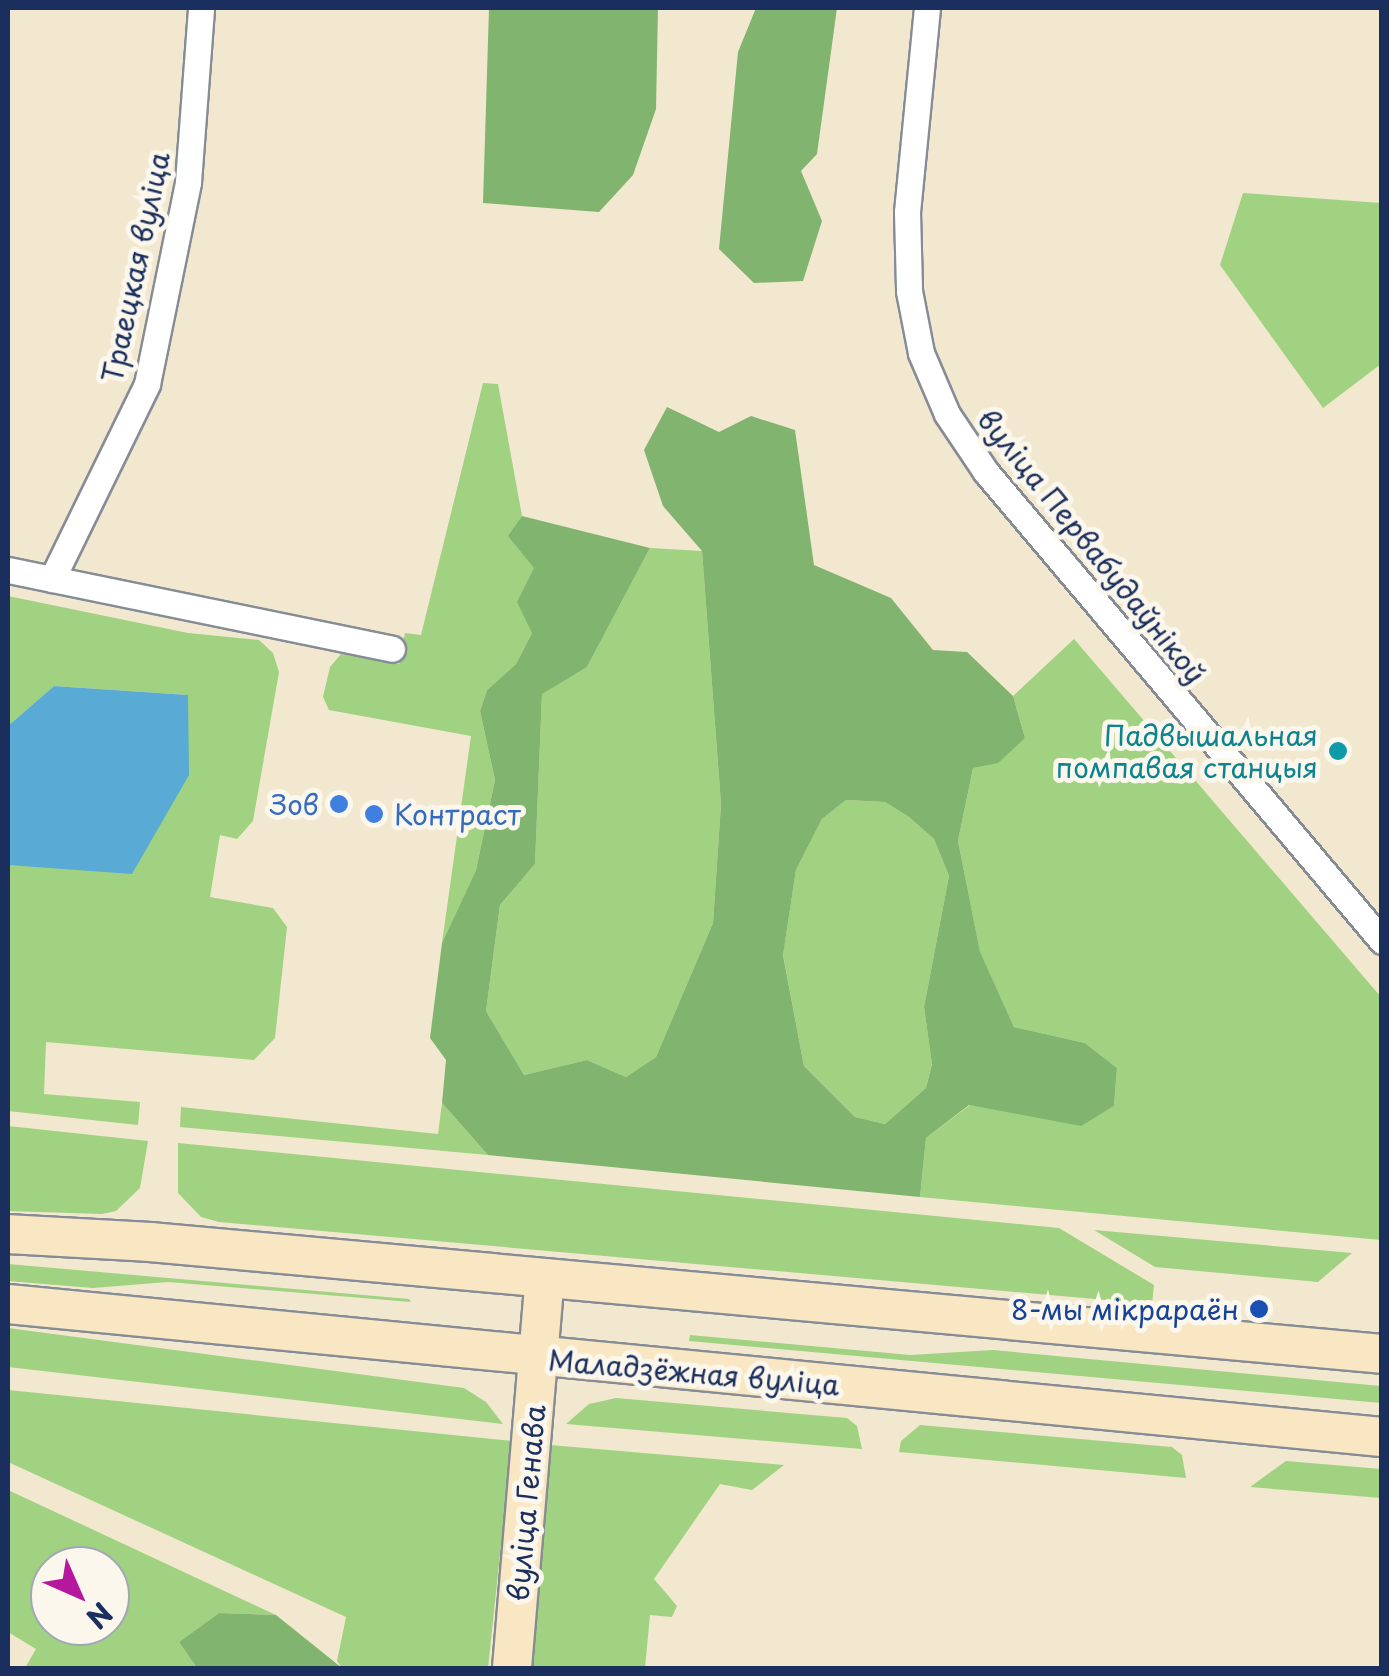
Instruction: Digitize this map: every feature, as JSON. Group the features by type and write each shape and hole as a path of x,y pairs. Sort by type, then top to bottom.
{"main road":[{"path":"8,1234 1382,1354"},
{"name":"вуліца Генава","path":"512,1668 546,1278"},
{"name":"Маладзёжная вуліца","path":"8,1304 1382,1437"}],"street":[{"name":"Траецкая вуліца","path":"52,579 147,384 188,182 201,8"},
{"name":"вуліца Первабудаўнікоў","path":"927,8 907,212 909,291 921,353 947,414 986,472 1382,941"},
{"path":"8,570 392,649"}],"green space":[{"path":"489,8 658,8 656,109 633,175 599,212 483,203"},
{"path":"756,8 837,8 817,154 801,171 822,221 803,281 754,283 719,249 738,52"},
{"path":"1243,193 1381,203 1381,364 1323,408 1220,265"},
{"path":"483,383 498,384 522,516 509,536 535,568 532,633 516,664 487,690 480,711 495,780 476,870 442,943 471,736 329,710 323,697 330,667 341,654 399,664 405,633 421,635"},
{"path":"667,407 719,432 751,416 795,430 814,565 891,598 933,650 967,652 1013,696 1025,738 998,763 973,768 958,841 980,952 1014,1027 1085,1043 1117,1068 1114,1106 1081,1126 969,1105 926,1138 920,1197 488,1155 442,1103 446,1060 430,1038 442,943 476,870 495,780 480,711 487,690 516,664 532,633 517,602 534,568 508,536 522,516 650,548 587,667 542,694 535,864 500,905 486,1011 524,1075 587,1060 626,1077 656,1057 713,923 721,804 702,551 663,506 644,450","holes":["846,800 885,802 934,839 949,876 924,1007 932,1064 926,1088 885,1124 855,1117 804,1066 783,955 796,870 822,819"]},
{"path":"650,548 702,551 721,804 713,923 656,1057 626,1077 587,1060 524,1075 486,1011 500,905 535,864 542,693 587,667"},
{"path":"8,596 188,633 259,640 273,653 279,672 253,821 237,839 220,835 210,897 273,908 287,927 275,1038 254,1060 46,1042 44,1094 140,1102 138,1125 8,1111 8,865 58,866 188,695 54,686 8,726"},
{"path":"1074,639 1381,997 1381,1240 920,1197 926,1138 970,1105 1081,1125 1114,1106 1117,1068 1085,1043 1014,1027 980,953 958,841 973,768 1025,738 1013,696"},
{"path":"846,800 885,802 909,817 934,839 949,876 924,1007 932,1063 926,1088 885,1124 855,1117 804,1066 783,954 796,870 822,819"},
{"path":"442,1103 488,1155 180,1127 181,1107 438,1134"},
{"path":"8,1126 148,1141 140,1188 116,1211 102,1214 8,1211"},
{"path":"178,1143 1059,1228 1154,1285 1152,1304 219,1222 201,1217 178,1193"},
{"path":"1094,1230 1352,1253 1318,1282 1155,1267"},
{"path":"8,1264 411,1302 168,1282 93,1288 8,1281"},
{"path":"8,1328 464,1388 486,1402 503,1424 8,1367"},
{"path":"690,1335 910,1355 993,1350 1381,1386 1381,1403 689,1341"},
{"path":"8,1390 512,1441 488,1668 342,1668 337,1661 346,1617 8,1462"},
{"path":"616,1398 847,1418 857,1426 862,1449 566,1424 589,1404"},
{"path":"920,1425 1172,1447 1182,1455 1186,1478 899,1452 901,1441"},
{"path":"550,1445 784,1465 752,1490 720,1484 654,1579 677,1606 672,1617 650,1615 645,1668 531,1668"},
{"path":"1286,1461 1381,1469 1381,1498 1250,1487"},
{"path":"8,1490 128,1546 30,1546 30,1645 8,1632"},
{"path":"130,1547 276,1615 219,1613 179,1642 197,1668 25,1668 36,1649 31,1646 130,1646"},
{"path":"219,1613 276,1615 342,1668 197,1668 179,1642"}],"water":[{"path":"54,686 188,695 189,775 132,874 8,865 8,726"}],"place":[{"name":"Падвышальная помпавая станцыя","path":"1338,751"},
{"name":"Зов","path":"339,804"},
{"name":"Контраст","path":"374,814"},
{"name":"8-мы мікрараён","path":"1259,1309"}]}
